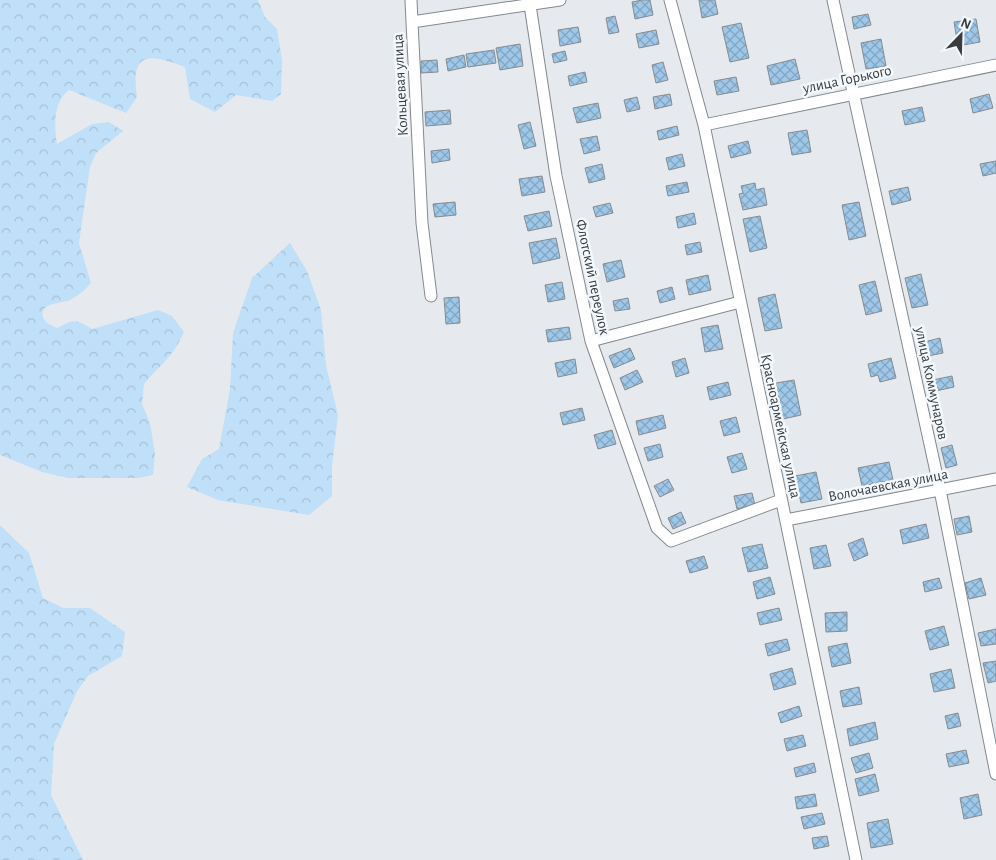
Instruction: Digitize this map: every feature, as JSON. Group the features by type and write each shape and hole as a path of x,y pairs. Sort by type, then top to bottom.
{"street":[{"path":"411,0 412,22"},
{"name":"Кольцевая улица","path":"431,296 422,223 412,22 560,0"},
{"name":"Красноармейская улица","path":"670,0 704,125 856,860"},
{"name":"улица Коммунаров","path":"834,0 852,93 940,490 996,774"},
{"name":"Флотский переулок","path":"530,5 556,176 591,341 657,528 671,541 781,500"},
{"name":"улица Горького","path":"704,125 852,93 996,65"},
{"path":"591,341 740,302"},
{"name":"Волочаевская улица","path":"786,520 996,479"}],"green space":[{"path":"0,0 258,0 265,17 277,29 282,60 281,94 272,101 236,95 215,112 190,99 185,67 152,58 145,59 136,71 137,97 126,113 69,90 57,108 55,130 57,144 92,124 109,122 123,131 96,153 90,167 79,243 91,283 70,300 46,307 43,316 48,324 58,328 75,321 92,329 158,310 172,316 184,332 171,354 144,384 142,404 150,423 155,454 153,475 139,478 68,478 42,472 0,455"},
{"path":"290,243 307,271 321,310 326,365 338,415 332,466 332,496 309,515 218,500 187,487 202,459 219,449 230,389 233,333 252,278"},
{"path":"0,525 29,553 43,598 63,608 90,608 125,632 122,656 88,676 77,691 54,744 51,795 83,860 0,860"}],"building":[{"path":"650,0 653,15 635,19 632,2"},
{"path":"699,0 715,0 718,14 702,18"},
{"path":"868,14 871,25 854,29 852,17"},
{"path":"615,16 619,32 609,34 606,18"},
{"path":"976,19 980,42 958,46 954,22"},
{"path":"741,23 749,58 730,62 722,27"},
{"path":"578,27 581,42 560,46 558,30"},
{"path":"656,30 659,44 639,48 636,34"},
{"path":"881,39 886,66 866,69 861,43"},
{"path":"520,44 523,66 500,70 496,48"},
{"path":"494,50 496,63 468,67 466,54"},
{"path":"565,51 567,60 554,63 552,54"},
{"path":"464,55 466,67 448,71 446,59"},
{"path":"795,59 800,79 771,85 767,66"},
{"path":"437,60 438,72 421,73 421,61"},
{"path":"663,62 668,80 656,83 652,65"},
{"path":"585,72 587,82 570,86 568,76"},
{"path":"736,77 739,91 717,95 714,81"},
{"path":"670,94 672,105 655,109 653,97"},
{"path":"989,94 993,108 973,113 970,99"},
{"path":"637,97 640,109 627,112 624,100"},
{"path":"598,103 601,118 577,123 573,108"},
{"path":"922,107 925,121 905,125 902,111"},
{"path":"450,110 451,124 426,126 425,112"},
{"path":"530,122 536,146 524,149 518,125"},
{"path":"677,126 679,135 659,140 657,131"},
{"path":"807,130 811,152 792,155 788,133"},
{"path":"597,136 600,150 584,154 580,139"},
{"path":"748,141 751,153 731,158 728,146"},
{"path":"449,149 450,160 432,163 431,151"},
{"path":"682,154 685,166 669,170 666,158"},
{"path":"996,161 996,173 983,176 980,164"},
{"path":"602,164 605,179 589,183 585,168"},
{"path":"542,176 545,192 522,196 519,179"},
{"path":"687,182 689,192 668,196 666,186"},
{"path":"755,183 756,190 764,188 767,205 743,210 739,194 743,193 741,186"},
{"path":"908,187 911,200 892,205 889,191"},
{"path":"455,202 456,215 435,217 433,204"},
{"path":"859,202 866,236 849,240 842,205"},
{"path":"610,203 613,213 596,217 593,207"},
{"path":"549,211 552,226 528,231 524,216"},
{"path":"694,213 696,224 678,228 676,217"},
{"path":"760,216 767,248 750,252 743,219"},
{"path":"556,238 560,258 533,264 529,243"},
{"path":"700,242 702,252 687,255 685,245"},
{"path":"621,260 625,277 607,282 603,264"},
{"path":"921,274 928,305 912,308 905,278"},
{"path":"708,275 711,290 689,295 686,280"},
{"path":"875,281 882,311 866,315 859,285"},
{"path":"562,282 565,299 548,302 545,285"},
{"path":"672,287 675,299 660,303 657,291"},
{"path":"775,294 782,328 765,331 758,298"},
{"path":"459,297 460,323 446,324 444,298"},
{"path":"628,298 630,309 615,311 613,301"},
{"path":"718,325 723,349 705,352 701,328"},
{"path":"569,327 571,339 548,342 546,330"},
{"path":"940,338 943,353 923,357 920,343"},
{"path":"630,348 635,359 614,368 609,356"},
{"path":"685,358 689,373 676,377 672,362"},
{"path":"891,358 896,378 880,382 878,375 871,377 868,364"},
{"path":"575,359 577,373 558,377 555,363"},
{"path":"637,370 643,382 625,390 620,378"},
{"path":"952,376 954,387 931,392 928,381"},
{"path":"794,380 801,415 783,419 776,383"},
{"path":"728,382 731,395 710,400 707,387"},
{"path":"582,408 585,420 563,425 560,413"},
{"path":"663,415 666,428 639,435 636,421"},
{"path":"736,417 740,432 724,436 720,421"},
{"path":"612,430 616,444 598,449 594,435"},
{"path":"660,444 663,457 648,461 644,448"},
{"path":"952,445 957,465 946,468 941,448"},
{"path":"742,453 747,469 732,473 727,457"},
{"path":"889,462 893,480 862,486 858,468"},
{"path":"816,472 822,499 801,503 795,476"},
{"path":"668,479 674,490 660,497 654,486"},
{"path":"752,493 755,505 737,509 734,496"},
{"path":"681,512 686,523 673,529 668,518"},
{"path":"969,516 972,532 957,535 954,519"},
{"path":"926,524 929,538 903,544 900,530"},
{"path":"863,538 868,555 854,561 848,544"},
{"path":"762,544 768,568 748,572 742,548"},
{"path":"826,545 831,566 814,569 810,548"},
{"path":"704,556 708,568 690,573 686,561"},
{"path":"770,577 775,594 757,599 753,582"},
{"path":"939,578 942,588 925,592 923,582"},
{"path":"981,578 986,595 969,599 965,583"},
{"path":"779,608 782,620 760,625 757,613"},
{"path":"847,612 847,631 826,632 825,613"},
{"path":"944,626 949,645 930,650 925,631"},
{"path":"996,629 996,644 981,646 978,633"},
{"path":"787,639 790,650 768,656 765,644"},
{"path":"847,643 851,663 832,667 828,647"},
{"path":"996,661 996,681 988,683 983,663"},
{"path":"792,668 796,684 774,690 770,674"},
{"path":"951,669 955,688 934,692 930,674"},
{"path":"859,687 862,704 843,707 840,691"},
{"path":"799,706 802,716 781,723 778,713"},
{"path":"958,713 961,726 948,729 945,716"},
{"path":"875,722 878,739 850,746 847,729"},
{"path":"803,735 806,746 787,751 784,739"},
{"path":"966,750 969,763 949,767 946,754"},
{"path":"869,753 873,768 856,773 851,758"},
{"path":"814,763 816,772 796,777 794,768"},
{"path":"875,774 879,791 859,796 855,779"},
{"path":"815,794 817,806 797,809 795,797"},
{"path":"978,794 982,815 964,819 960,798"},
{"path":"822,813 825,824 804,829 801,817"},
{"path":"888,819 893,844 871,848 867,823"},
{"path":"827,836 829,846 814,849 812,838"}]}
